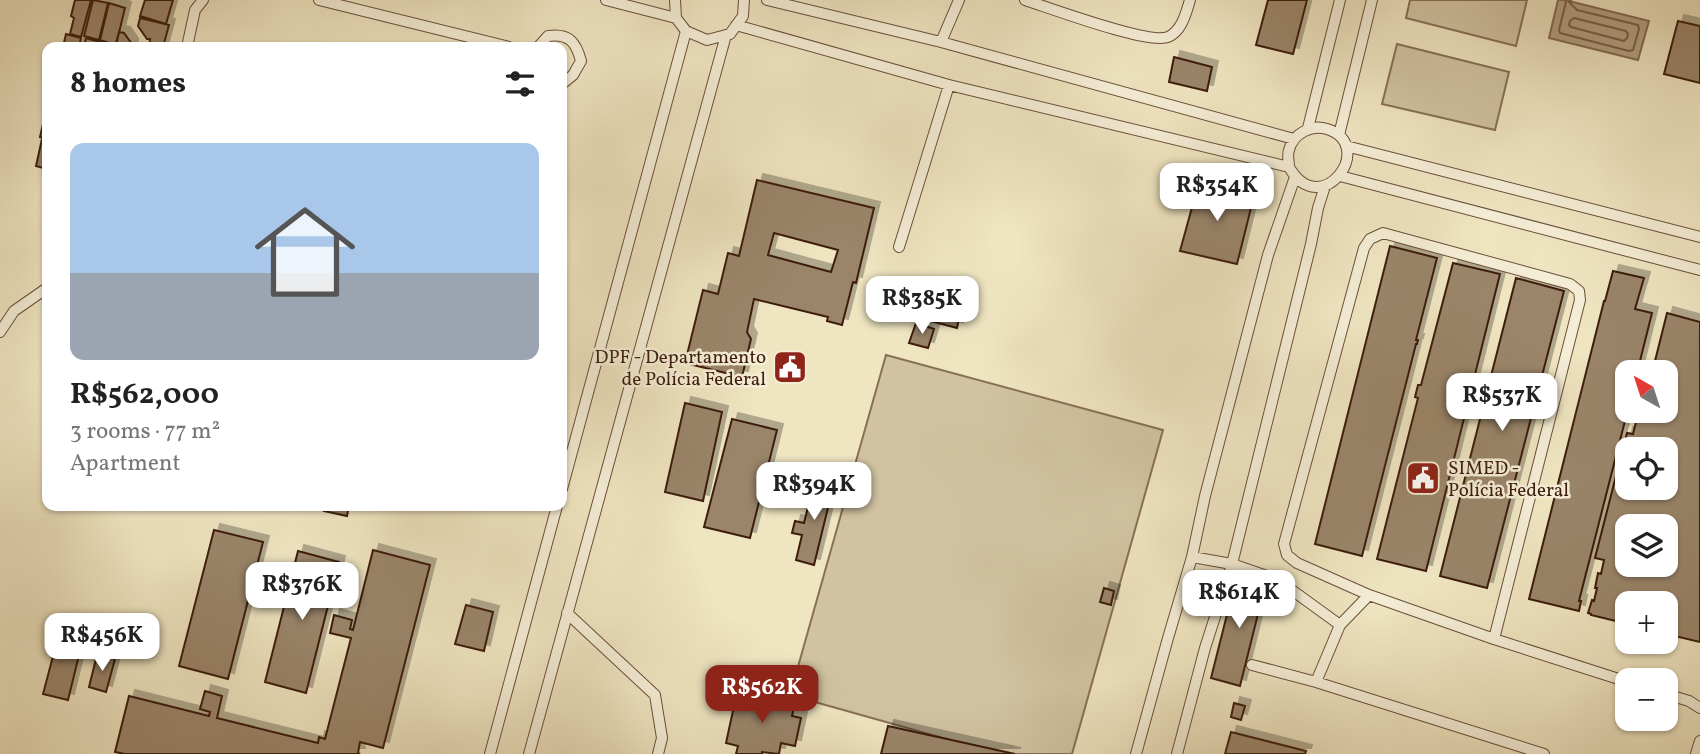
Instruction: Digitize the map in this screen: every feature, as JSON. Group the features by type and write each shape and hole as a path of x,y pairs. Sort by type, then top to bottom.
{"lane":[{"path":"188,42 195,10 203,0"},
{"path":"319,0 489,42"},
{"path":"606,0 676,18"},
{"path":"674,0 676,18 686,31 707,40 730,34 743,16 744,0"},
{"path":"767,0 941,42 1294,139"},
{"path":"941,42 959,0"},
{"path":"1026,0 1117,30 1157,38 1168,37 1178,30 1190,0"},
{"path":"1308,128 1340,0"},
{"path":"1339,135 1372,0"},
{"path":"736,25 949,85 1289,167"},
{"path":"567,471 686,31"},
{"path":"528,754 726,35"},
{"path":"543,42 548,36 569,37 577,48 580,61 573,75 567,80"},
{"path":"899,247 949,85"},
{"path":"1318,127 1339,135 1346,146 1347,162 1340,176 1325,186 1309,186 1295,177 1289,167 1288,152 1294,139 1308,128 1318,127"},
{"path":"1346,146 1700,237"},
{"path":"1340,176 1700,270"},
{"path":"1136,754 1192,557 1205,496 1268,256 1295,177"},
{"path":"1177,754 1205,648 1232,564 1325,186"},
{"path":"1494,639 1580,300 1579,290 1570,284 1383,233 1370,239 1364,248 1284,544 1287,555 1297,563 1369,595 1494,639 1615,678"},
{"path":"0,332 14,311 42,291"},
{"path":"490,754 556,511"},
{"path":"1192,557 1232,564 1278,580 1340,625"},
{"path":"1316,682 1340,625 1369,595"},
{"path":"567,614 655,695 662,738 658,754"},
{"path":"1252,666 1316,682 1544,754"},
{"path":"1678,698 1700,708"},
{"path":"1696,754 1700,741"}],"shaded area":[{"path":"1410,0 1527,0 1516,46 1406,18"},
{"path":"1397,44 1509,72 1495,130 1382,104"},
{"path":"886,355 1163,430 1072,754 1000,754 790,695"}],"water":[{"path":"1558,0 1649,21 1638,60 1549,38"}],"building":[{"path":"75,0 91,0 81,37 70,34"},
{"path":"93,0 108,3 99,40 84,36"},
{"path":"145,0 173,0 166,24 140,16"},
{"path":"1268,0 1307,0 1293,54 1256,45"},
{"path":"109,3 125,8 117,42 100,40"},
{"path":"140,18 169,25 164,42 150,42 138,26"},
{"path":"1678,21 1700,26 1700,83 1664,74"},
{"path":"119,32 124,33 131,42 116,42"},
{"path":"66,34 81,38 80,42 64,42"},
{"path":"86,38 100,42 86,42"},
{"path":"1174,57 1212,67 1207,91 1169,82"},
{"path":"42,139 42,168 36,166"},
{"path":"757,180 874,208 856,283 853,282 842,325 827,321 828,317 754,299 747,332 751,339 742,377 685,363 703,290 718,294 728,253 739,256","holes":["774,233 838,250 831,272 768,255"]},
{"path":"1199,182 1254,196 1237,264 1180,251"},
{"path":"1390,246 1437,258 1362,556 1315,544"},
{"name":"SIMED - Polícia Federal","path":"1453,263 1500,274 1426,571 1377,559 1418,398 1415,397 1418,385 1421,385"},
{"path":"1613,271 1644,278 1635,309 1652,313 1640,360 1615,360 1615,424 1624,424 1621,437 1615,437 1615,460 1579,601 1579,611 1529,599"},
{"path":"1516,278 1564,291 1487,588 1440,576"},
{"path":"928,301 961,310 957,328 923,319"},
{"path":"1667,313 1700,322 1700,642 1678,637 1678,591 1615,591 1615,621 1588,613 1592,600 1594,601 1598,573 1601,574 1604,560 1595,558 1615,480 1615,500 1678,500 1678,437 1626,437 1627,433 1633,434 1636,424 1678,424 1678,360 1655,360"},
{"path":"916,323 934,329 928,348 909,343"},
{"path":"685,403 722,412 703,501 665,492"},
{"path":"732,419 777,430 750,538 704,527"},
{"path":"815,479 834,483 814,565 796,560 802,535 792,533 795,521 804,523"},
{"path":"324,511 348,511 347,516"},
{"path":"214,530 263,542 228,679 179,666"},
{"path":"373,550 430,565 383,748 360,742 360,754 115,752 129,696 209,716 210,712 200,709 205,691 222,696 217,718 318,743 319,737 325,739 351,638 330,633 334,615 352,620 350,629 353,630"},
{"path":"298,551 339,562 306,693 265,682"},
{"path":"1237,575 1266,582 1240,686 1211,678"},
{"path":"1104,588 1114,591 1111,605 1100,602"},
{"path":"466,605 493,612 484,651 455,644"},
{"path":"56,645 80,651 68,700 43,694"},
{"path":"97,655 115,659 106,692 89,687"},
{"path":"737,692 794,707 792,716 801,718 795,746 781,743 779,754 736,754 738,746 726,743"},
{"path":"1234,703 1245,706 1241,720 1231,717"},
{"path":"888,726 1015,754 881,754"},
{"path":"1231,732 1306,751 1305,754 1225,754"}],"place":[{"name":"DPF - Departamento de Polícia Federal","path":"790,367"},
{"name":"SIMED - Polícia Federal","path":"1423,478"}]}
